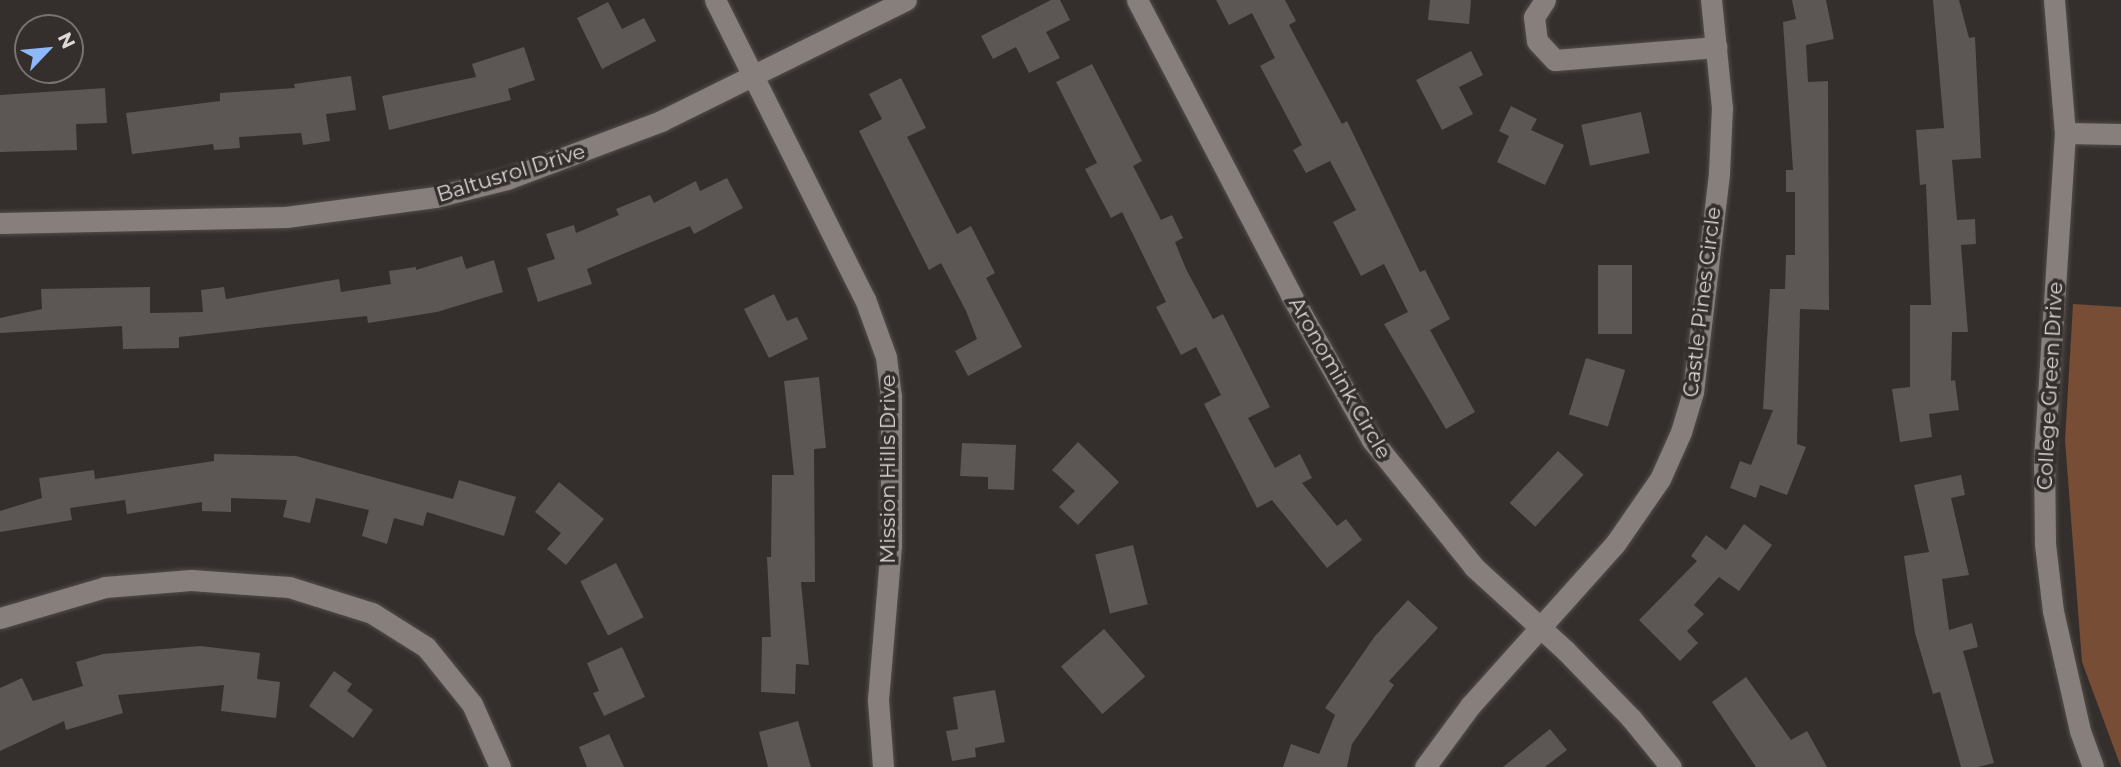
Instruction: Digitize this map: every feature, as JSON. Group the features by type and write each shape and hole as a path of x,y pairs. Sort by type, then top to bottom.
{"street":[{"name":"Mission Hills Drive","path":"715,0 865,299 886,357 891,395 891,545 878,701 883,767"},
{"name":"Baltusrol Drive","path":"0,223 272,218 435,197 583,153 755,78 906,0"},
{"name":"Aronomink Circle","path":"1137,0 1303,318 1372,440 1474,567 1542,627 1631,718 1671,767"},
{"path":"1545,0 1534,17 1537,41 1555,60 1716,47"},
{"name":"Castle Pines Circle","path":"1425,767 1470,706 1615,544 1660,479 1689,405 1719,173 1722,108 1711,0"},
{"name":"College Green Drive","path":"2054,0 2065,133 2044,459 2045,544 2053,611 2080,731 2093,767"},
{"path":"2065,133 2121,134"},
{"path":"0,618 105,587 191,580 289,587 372,613 426,647 472,704 500,767"}],"shaded area":[{"path":"2073,304 2121,307 2121,767 2082,662 2065,440"}],"building":[{"path":"1051,0 1060,0 1070,20 1046,32 1060,58 1029,73 1016,47 993,59 981,36"},
{"path":"1216,0 1285,0 1296,21 1289,25 1342,124 1347,121 1420,272 1425,270 1450,319 1430,330 1475,412 1446,429 1384,324 1408,312 1384,264 1361,276 1333,222 1356,210 1330,161 1306,173 1293,150 1302,145 1260,66 1275,58 1252,13 1229,25"},
{"path":"1430,0 1471,0 1469,24 1428,20"},
{"path":"1792,0 1826,0 1834,39 1806,45 1808,82 1828,81 1829,310 1800,309 1797,444 1806,447 1787,495 1760,485 1756,498 1730,488 1740,461 1751,465 1773,410 1763,409 1770,289 1785,289 1786,255 1795,255 1795,192 1786,192 1786,170 1793,170 1783,22 1796,19"},
{"path":"1933,0 1959,0 1969,38 1975,37 1981,158 1952,160 1957,220 1975,219 1976,244 1961,245 1968,332 1952,332 1951,381 1955,380 1959,410 1929,414 1932,437 1900,442 1892,389 1910,387 1910,305 1931,305 1926,184 1920,185 1916,130 1944,128"},
{"path":"608,2 622,29 644,18 656,41 602,69 577,18"},
{"path":"524,47 535,80 508,89 511,100 389,130 382,96 476,77 472,64"},
{"path":"1471,51 1483,75 1459,87 1473,114 1442,130 1416,80"},
{"path":"1092,64 1142,161 1133,166 1161,220 1172,215 1183,238 1175,242 1186,269 1213,319 1223,314 1270,407 1248,418 1275,468 1300,454 1312,478 1302,483 1337,526 1346,519 1362,540 1327,568 1272,500 1257,508 1204,404 1221,395 1196,347 1181,355 1156,307 1166,302 1122,212 1111,218 1085,169 1097,163 1056,82"},
{"path":"351,76 356,110 326,114 330,141 303,145 301,133 239,137 240,148 214,150 213,144 132,154 126,113 220,101 220,93 295,88 294,84"},
{"path":"901,78 926,128 907,137 957,234 971,226 995,273 986,278 1022,347 968,376 955,351 977,339 966,311 941,263 929,270 859,131 882,119 869,94"},
{"path":"105,88 107,123 76,124 77,150 0,152 0,95"},
{"path":"1511,106 1537,119 1531,130 1564,145 1545,185 1497,162 1509,136 1499,131"},
{"path":"1641,112 1650,153 1590,166 1581,125"},
{"path":"727,178 743,208 694,234 690,226 587,269 592,284 538,302 527,268 555,259 546,234 574,225 576,233 619,215 616,209 650,195 654,203 696,181 700,191"},
{"path":"462,256 466,269 494,260 503,292 437,312 368,323 367,316 179,337 179,348 123,349 122,326 0,333 0,318 42,309 41,289 150,287 150,313 203,312 201,290 224,287 226,299 339,279 341,292 391,284 389,271 416,267 416,270"},
{"path":"1598,265 1632,265 1632,334 1598,334"},
{"path":"774,294 787,321 797,317 808,339 769,358 744,309"},
{"path":"1586,358 1625,370 1608,426 1569,414"},
{"path":"819,377 826,448 814,449 815,582 801,582 809,665 796,664 795,694 761,692 762,637 771,637 767,557 771,557 772,475 794,475 784,381"},
{"path":"1078,442 1119,482 1078,525 1059,507 1075,491 1052,470"},
{"path":"962,443 1016,445 1014,490 988,489 988,477 960,476"},
{"path":"1558,451 1584,475 1535,527 1510,503"},
{"path":"214,454 296,456 453,499 459,480 516,497 504,536 427,512 423,526 394,518 387,544 362,536 369,510 316,498 310,523 283,517 287,500 231,498 231,512 202,511 202,502 127,514 125,500 70,508 72,520 0,532 0,511 42,498 39,478 94,470 95,479 214,461"},
{"path":"1961,475 1965,495 1951,498 1969,575 1942,579 1949,630 1972,623 1978,647 1963,651 1994,763 1978,767 1961,767 1940,692 1933,694 1915,633 1904,556 1929,552 1914,485"},
{"path":"559,482 604,519 566,565 547,549 561,533 535,512"},
{"path":"1744,524 1772,545 1739,591 1719,577 1694,605 1704,614 1687,631 1698,643 1680,661 1639,620 1697,561 1691,556 1706,535 1726,550"},
{"path":"1133,545 1148,604 1110,614 1095,554"},
{"path":"616,563 644,617 608,636 580,581"},
{"path":"1408,600 1438,628 1389,681 1394,685 1352,744 1347,767 1283,767 1291,744 1319,754 1335,715 1325,708 1375,636"},
{"path":"1104,629 1145,677 1102,714 1061,666"},
{"path":"200,646 260,653 257,679 280,682 276,718 221,711 224,685 118,695 123,713 66,730 64,721 0,751 0,688 22,678 33,701 83,686 76,662 103,654"},
{"path":"622,647 645,697 604,716 593,693 599,691 587,663"},
{"path":"334,671 352,684 347,691 373,710 353,738 309,706"},
{"path":"1746,677 1791,740 1807,731 1827,767 1756,767 1712,702"},
{"path":"995,690 1005,742 975,748 976,757 952,761 946,731 958,729 953,697"},
{"path":"798,721 811,767 768,767 759,732"},
{"path":"1550,729 1567,750 1545,767 1503,767"},
{"path":"609,734 624,767 587,767 579,747"}]}
